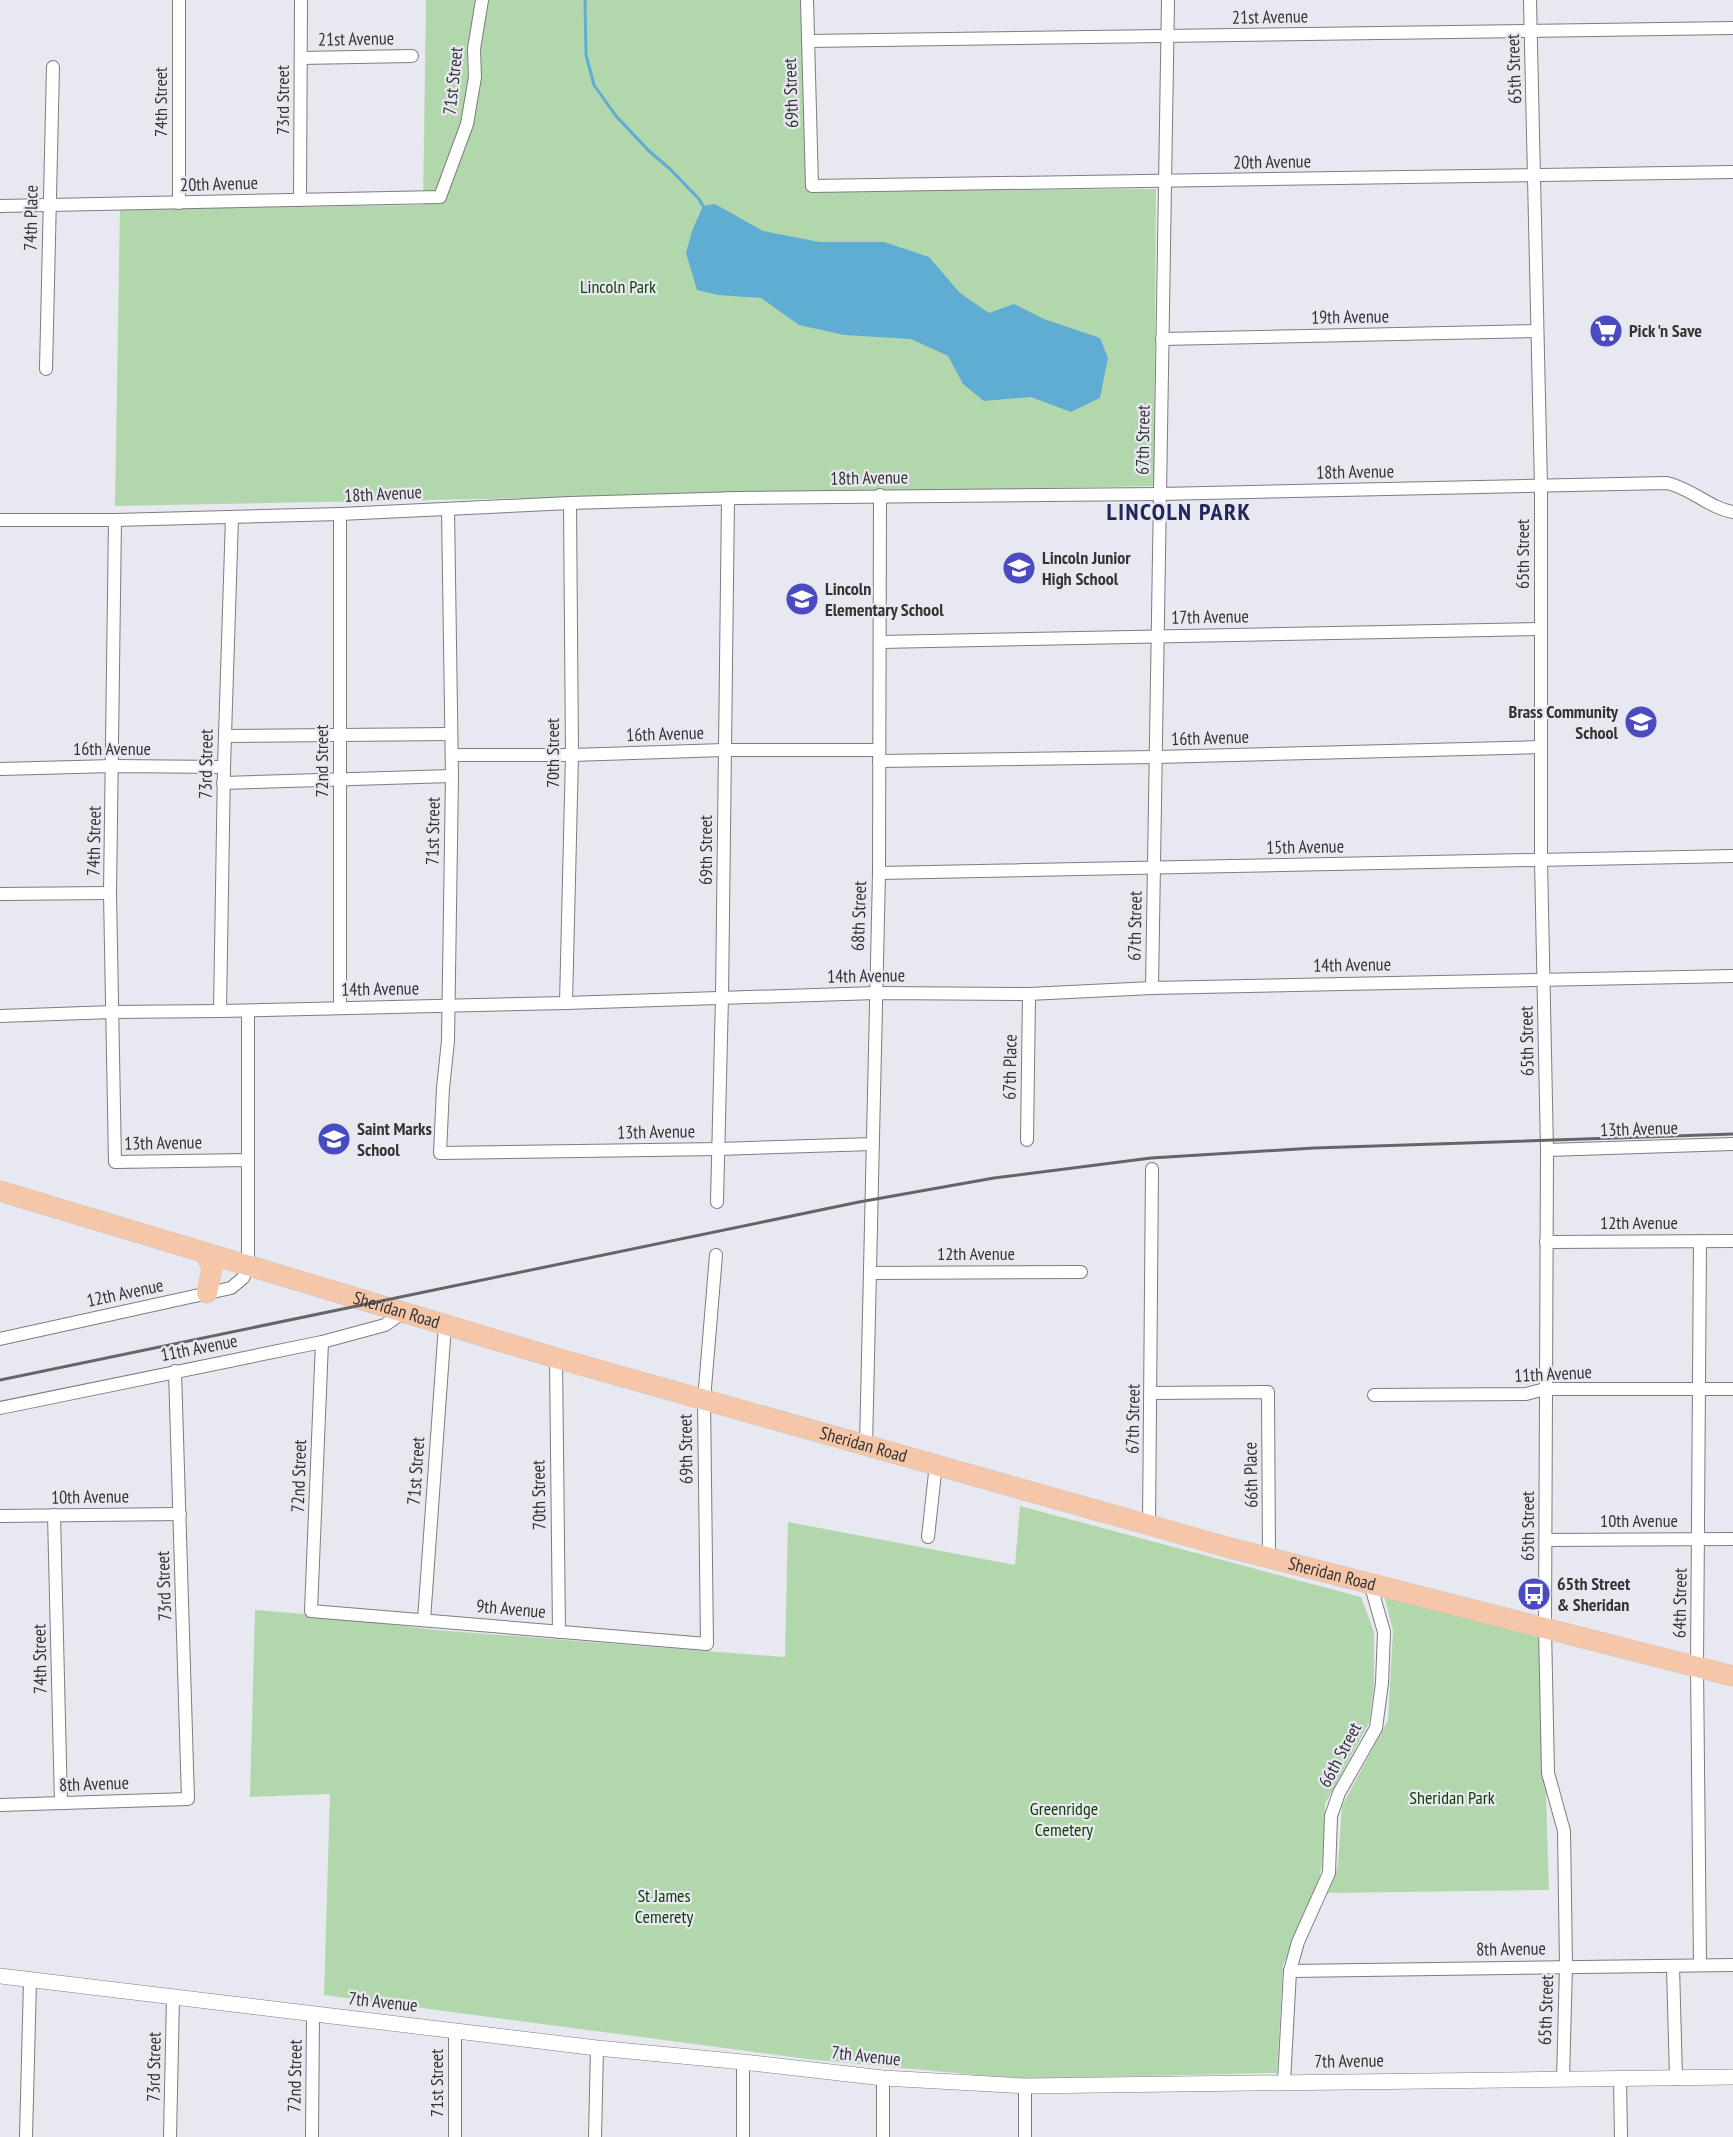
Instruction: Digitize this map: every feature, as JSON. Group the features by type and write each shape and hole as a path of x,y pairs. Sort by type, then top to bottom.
{"main road":[{"name":"Sheridan Road","path":"0,1191 402,1313 866,1446 1269,1558 1733,1676"},
{"path":"206,1254 212,1268 207,1293"}],"street":[{"name":"74th Street","path":"179,0 179,203"},
{"name":"73rd Street","path":"300,200 301,0"},
{"name":"71st Street","path":"440,197 467,124 475,77 474,49 482,0"},
{"name":"69th Street","path":"807,0 812,186"},
{"name":"67th Street","path":"1152,988 1168,0"},
{"name":"65th Street","path":"1530,0 1541,487 1541,861 1547,1150 1545,1628 1548,1773 1564,1831 1566,1966 1563,2079"},
{"name":"21st Avenue","path":"808,41 1733,28"},
{"name":"21st Avenue","path":"301,58 412,56"},
{"name":"74th Place","path":"46,369 53,67"},
{"name":"20th Avenue","path":"812,186 1733,172"},
{"name":"20th Avenue","path":"0,206 440,197"},
{"name":"19th Avenue","path":"1162,339 1538,331"},
{"name":"18th Avenue","path":"0,520 115,520 340,514 728,498 1160,494 1667,483 1677,485 1712,504 1733,512"},
{"name":"68th Street","path":"866,1446 879,873 880,495"},
{"name":"69th Street","path":"717,1202 728,498"},
{"name":"70th Street","path":"566,1003 572,755 570,503"},
{"name":"71st Street","path":"440,1153 449,1006 452,776 447,509"},
{"name":"72nd Street","path":"340,514 340,1008"},
{"name":"73rd Street","path":"220,1011 223,783 232,517"},
{"name":"74th Street","path":"115,520 111,893 115,1162"},
{"name":"17th Avenue","path":"880,642 1541,628"},
{"path":"225,736 452,734"},
{"name":"16th Avenue","path":"452,755 572,755 724,750 879,755 1156,757 1541,747"},
{"name":"16th Avenue","path":"0,769 113,766 224,767"},
{"path":"223,783 452,776"},
{"name":"15th Avenue","path":"879,873 1733,856"},
{"path":"0,894 111,893"},
{"name":"14th Avenue","path":"0,1016 566,1003 876,993 1029,994 1152,988 1733,976"},
{"name":"67th Place","path":"1027,1140 1029,994"},
{"path":"248,1011 248,1267"},
{"name":"13th Avenue","path":"1547,1150 1733,1143"},
{"name":"13th Avenue","path":"440,1153 873,1144"},
{"name":"13th Avenue","path":"115,1162 248,1160"},
{"name":"67th Street","path":"1149,1525 1152,1393 1152,1169"},
{"name":"64th Street","path":"1700,1241 1697,1665 1700,1965"},
{"name":"12th Avenue","path":"1546,1242 1733,1241"},
{"name":"69th Street","path":"707,1644 704,1400 716,1255"},
{"name":"12th Avenue","path":"0,1339 231,1288 243,1278 248,1267"},
{"name":"12th Avenue","path":"871,1273 1081,1272"},
{"name":"11th Avenue","path":"0,1408 322,1342 385,1325 402,1313"},
{"name":"71st Street","path":"424,1620 445,1325"},
{"name":"72nd Street","path":"311,1611 322,1342"},
{"name":"70th Street","path":"556,1358 559,1632"},
{"name":"73rd Street","path":"175,1371 188,1799"},
{"name":"11th Avenue","path":"1374,1395 1526,1394 1545,1389 1733,1389"},
{"name":"66th Place","path":"1152,1393 1268,1392 1269,1558"},
{"path":"928,1537 936,1464"},
{"name":"10th Avenue","path":"0,1516 180,1514"},
{"name":"74th Street","path":"54,1515 61,1803"},
{"name":"10th Avenue","path":"1546,1540 1733,1539"},
{"name":"66th Street","path":"1284,2082 1290,1971 1298,1942 1329,1874 1333,1808 1339,1793 1376,1728 1382,1683 1384,1632 1370,1583"},
{"name":"9th Avenue","path":"311,1611 707,1644"},
{"name":"8th Avenue","path":"0,1805 188,1799"},
{"name":"8th Avenue","path":"1290,1971 1733,1965"},
{"path":"1673,1966 1676,2079"},
{"name":"7th Avenue","path":"0,1976 597,2048 884,2078 1025,2086 1733,2078"},
{"path":"26,2137 30,1980"},
{"name":"73rd Street","path":"170,2137 173,1998"},
{"name":"72nd Street","path":"312,2137 313,2014"},
{"name":"71st Street","path":"454,2137 455,2030"},
{"path":"595,2137 597,2048"},
{"path":"742,2137 743,2062"},
{"path":"883,2137 884,2078"},
{"path":"1620,2079 1621,2137"},
{"path":"1025,2086 1025,2137"}],"green space":[{"name":"Lincoln Park","path":"426,0 801,0 807,191 1156,189 1154,486 115,506 120,209 423,205"},
{"name":"Greenridge Cemetery","path":"1020,1506 1361,1597 1374,1632 1374,1684 1369,1723 1325,1804 1324,1851 1318,1887 1283,1965 1277,2073 1020,2079 807,2059 324,1995 330,1794 250,1797 255,1610 436,1630 785,1657 788,1522 1015,1565"},
{"name":"Sheridan Park","path":"1384,1595 1541,1634 1549,1890 1328,1893 1338,1865 1342,1806 1388,1720 1393,1631"}],"water":[{"path":"715,204 763,231 819,242 884,242 929,257 960,293 989,313 1014,304 1044,319 1100,338 1108,358 1100,398 1071,412 1031,397 984,401 963,384 948,356 911,339 844,335 799,325 761,298 718,295 697,290 686,253 692,231 703,206"}],"waterway":[{"path":"585,0 586,55 594,85 616,116 699,199 703,206"}],"railway":[{"path":"0,1380 859,1202 994,1178 1151,1158 1314,1148 1733,1134"}],"place":[{"name":"Pick 'n Save","path":"1606,331"},
{"name":"Lincoln Junior High School","path":"1019,568"},
{"name":"Lincoln Elementary School","path":"802,599"},
{"name":"Brass Community School","path":"1641,722"},
{"name":"Saint Marks School","path":"334,1139"},
{"name":"65th Street & Sheridan","path":"1534,1594"}],"district":[{"name":"LINCOLN PARK","path":"1179,512"}],"park label":[{"name":"St James Cemerety","path":"664,1906"}]}
